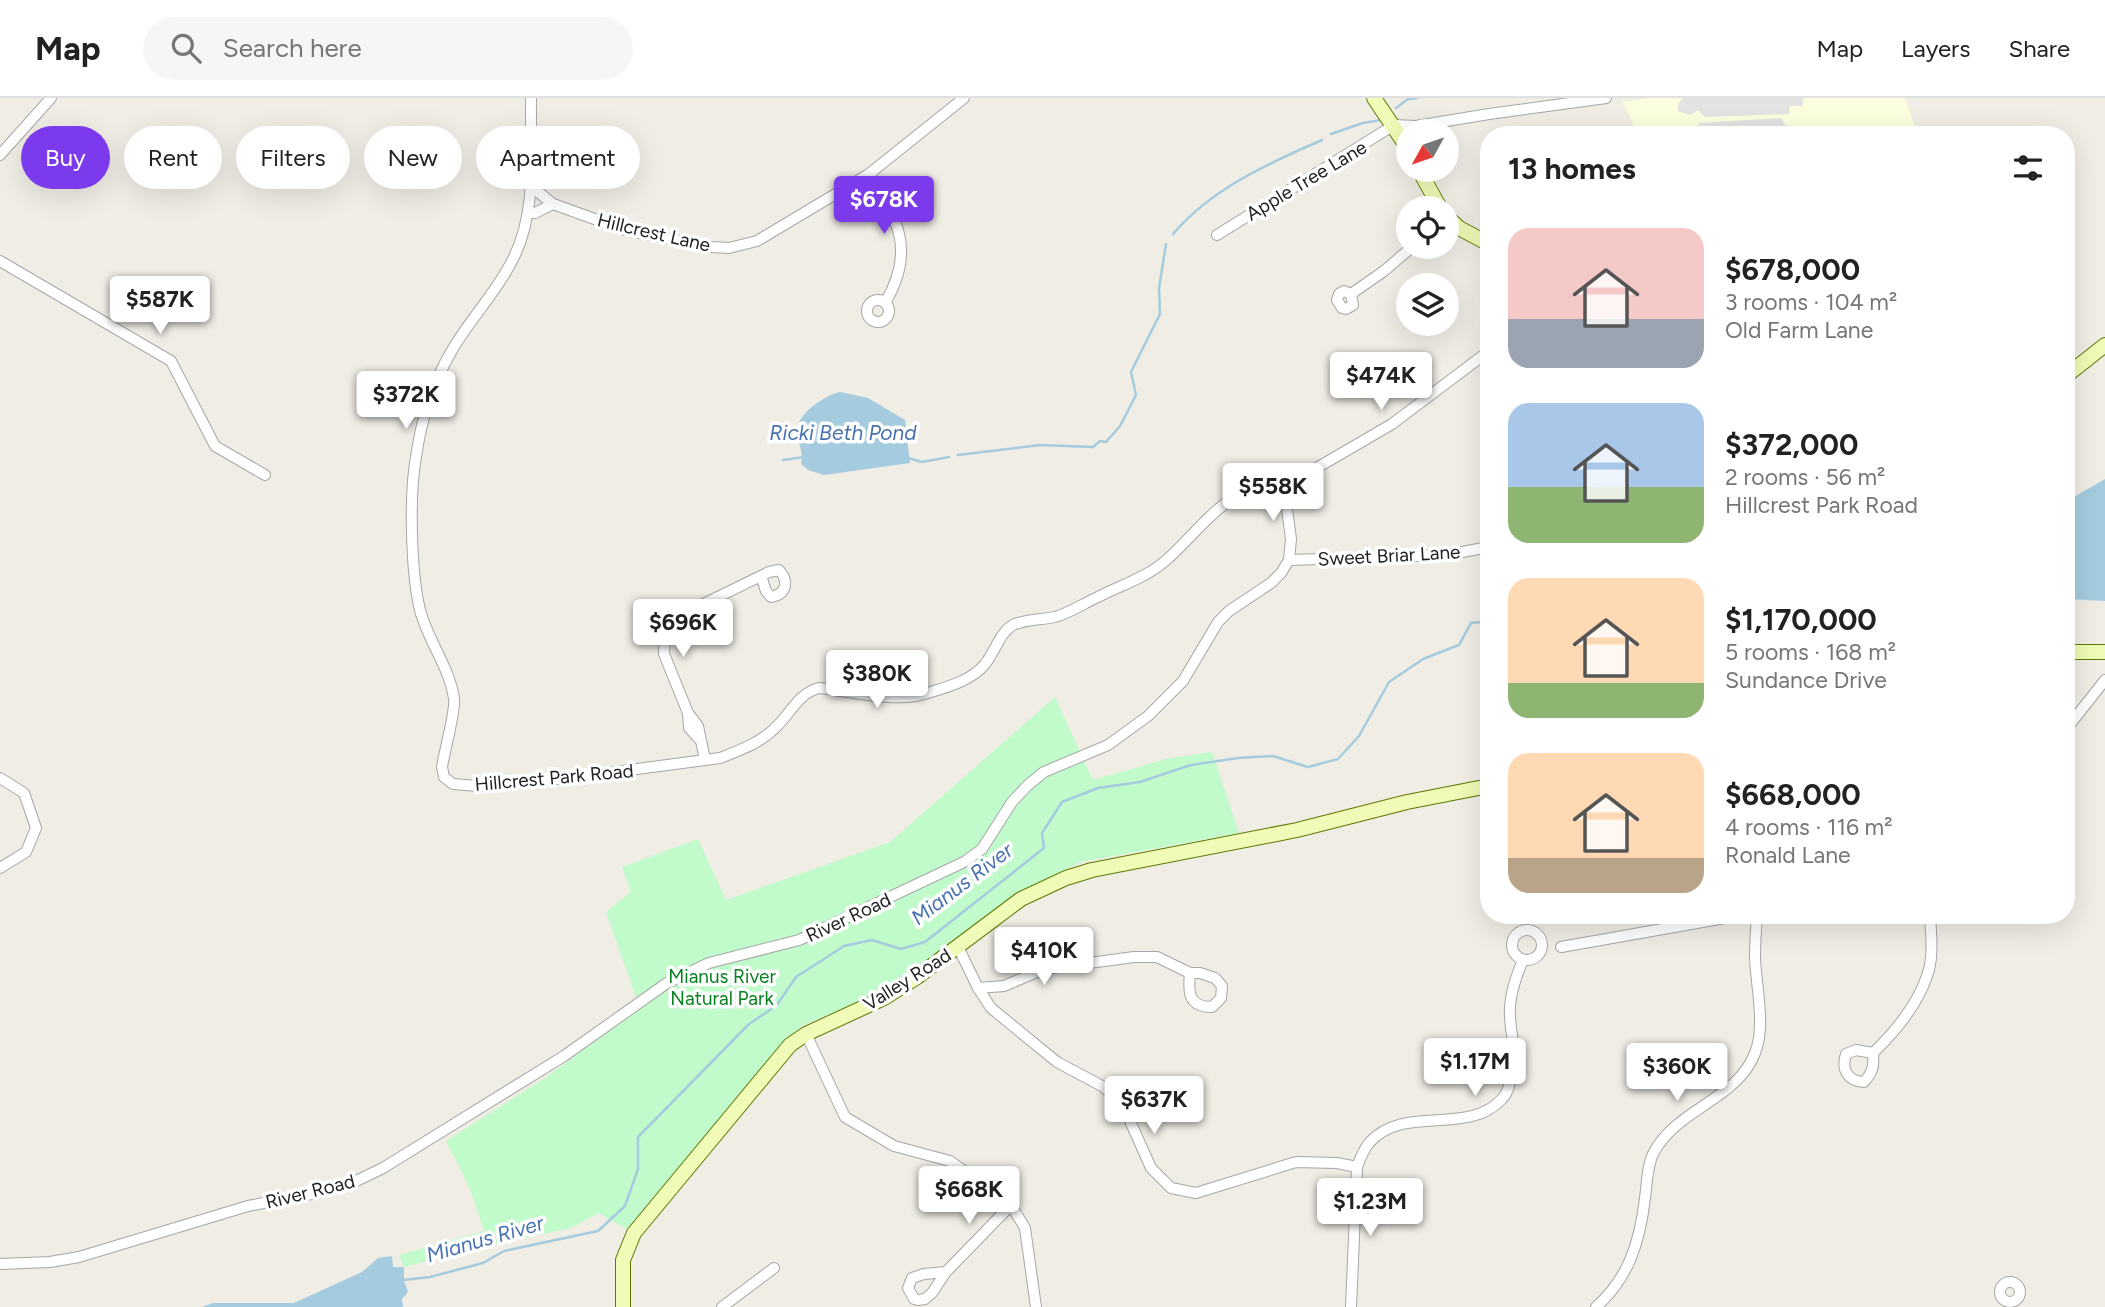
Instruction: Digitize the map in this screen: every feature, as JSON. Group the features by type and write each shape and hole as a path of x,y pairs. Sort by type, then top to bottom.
{"street":[{"path":"0,155 51,98"},
{"name":"Hillcrest Park Road","path":"531,98 531,126"},
{"name":"Hillcrest Lane","path":"534,189 553,204 625,230 711,247 729,247 757,241 869,174 964,98"},
{"path":"1374,98 1396,128"},
{"path":"1394,125 1416,126 1606,98"},
{"name":"Apple Tree Lane","path":"1217,235 1394,125"},
{"path":"869,174 884,198 900,233 902,265 886,303"},
{"name":"Hillcrest Park Road","path":"532,189 528,214 513,260 451,353 427,408 415,458 413,541 420,611 448,677 455,701 442,772 453,784 478,786 569,778 720,758 774,730 807,691 819,688 908,697 922,695 970,676 984,665 1003,635 1015,624 1056,617 1162,564 1214,511 1232,499 1257,487 1270,484 1284,487"},
{"path":"528,214 544,210 553,204"},
{"path":"1459,227 1480,239"},
{"path":"1351,294 1398,259"},
{"path":"0,261 171,361 215,446 265,475"},
{"path":"2075,369 2105,345"},
{"path":"1289,560 1291,539 1284,487 1392,424 1480,358"},
{"name":"Sweet Briar Lane","path":"1289,560 1446,555 1480,549"},
{"name":"River Road","path":"0,1264 50,1262 79,1257 248,1206 317,1193 352,1183 383,1168 564,1056 667,983 709,963 799,940 964,862 982,849 1012,802 1027,785 1044,772 1108,745 1148,716 1183,681 1218,622 1229,611 1271,583 1289,560"},
{"path":"705,760 698,726 688,713 664,654 665,630 677,617 761,576"},
{"path":"2075,652 2105,652"},
{"path":"2075,718 2105,680"},
{"path":"0,778 24,793 36,828 26,852 0,868"},
{"name":"Valley Road","path":"625,1306 623,1259 634,1233 790,1045 806,1034 884,998 917,978 1021,899 1043,887 1079,874 1297,830 1408,802 1480,788"},
{"path":"1561,947 1691,924"},
{"path":"1596,1307 1616,1286 1635,1251 1642,1226 1652,1155 1661,1140 1687,1115 1731,1087 1742,1076 1757,1051 1760,1016 1755,958 1757,924"},
{"path":"1873,1053 1911,1007 1927,976 1931,947 1930,924"},
{"path":"958,947 991,1008 1058,1062 1102,1086 1122,1103 1151,1168 1171,1188 1196,1194 1296,1162 1337,1163 1357,1167"},
{"path":"978,988 1004,986 1045,970 1134,957 1157,957 1190,973"},
{"path":"1351,1307 1357,1167 1368,1144 1388,1129 1421,1121 1467,1118 1493,1107 1502,1100 1517,1061 1510,1004 1523,960"},
{"path":"806,1034 845,1118 894,1146 950,1161 1011,1205 1025,1228 1036,1307"},
{"path":"946,1272 1011,1205"},
{"path":"722,1307 774,1268"}],"shaded area":[{"path":"1647,98 1905,98 1915,126 1634,126 1623,102"},
{"path":"1683,98 1803,98 1803,106 1790,106 1789,114 1705,117 1698,110 1690,115 1678,111 1678,104"},
{"path":"1781,118 1786,126 1699,126 1699,123"}],"green space":[{"name":"Mianus River Natural Park","path":"1055,697 1093,780 1166,759 1212,752 1239,833 1081,862 1022,890 987,914 948,948 862,1001 801,1026 768,1061 630,1231 599,1213 571,1228 500,1243 465,1256 447,1256 404,1267 399,1255 484,1231 470,1189 446,1141 545,1078 640,1009 606,912 631,892 622,867 698,839 726,900 890,842"}],"water":[{"name":"Ricki Beth Pond","path":"840,392 868,398 905,420 910,463 824,475 808,470 801,464 802,454 797,432 801,419 820,401"},
{"path":"2105,479 2105,601 2075,599 2075,496"},
{"path":"392,1256 393,1267 404,1267 408,1292 402,1299 403,1307 202,1307 213,1303 294,1303 362,1272 378,1258"}],"waterway":[{"path":"1396,108 1408,99 1417,98"},
{"path":"1331,134 1381,120"},
{"path":"1173,234 1205,204 1242,179 1322,140"},
{"path":"958,455 1040,445 1093,447 1100,441 1106,442 1120,426 1136,395 1131,372 1160,314 1159,288 1166,244"},
{"path":"783,460 804,457"},
{"path":"908,458 922,462 949,457"},
{"name":"Mianus River","path":"403,1280 430,1277 483,1263 504,1251 598,1231 625,1206 638,1169 638,1137 749,1024 776,1006 796,977 844,946 872,940 901,949 925,942 1044,848 1042,833 1062,802 1098,788 1140,782 1191,765 1273,756 1308,767 1338,759 1359,736 1389,682 1423,659 1459,645 1471,623 1480,622"}]}
